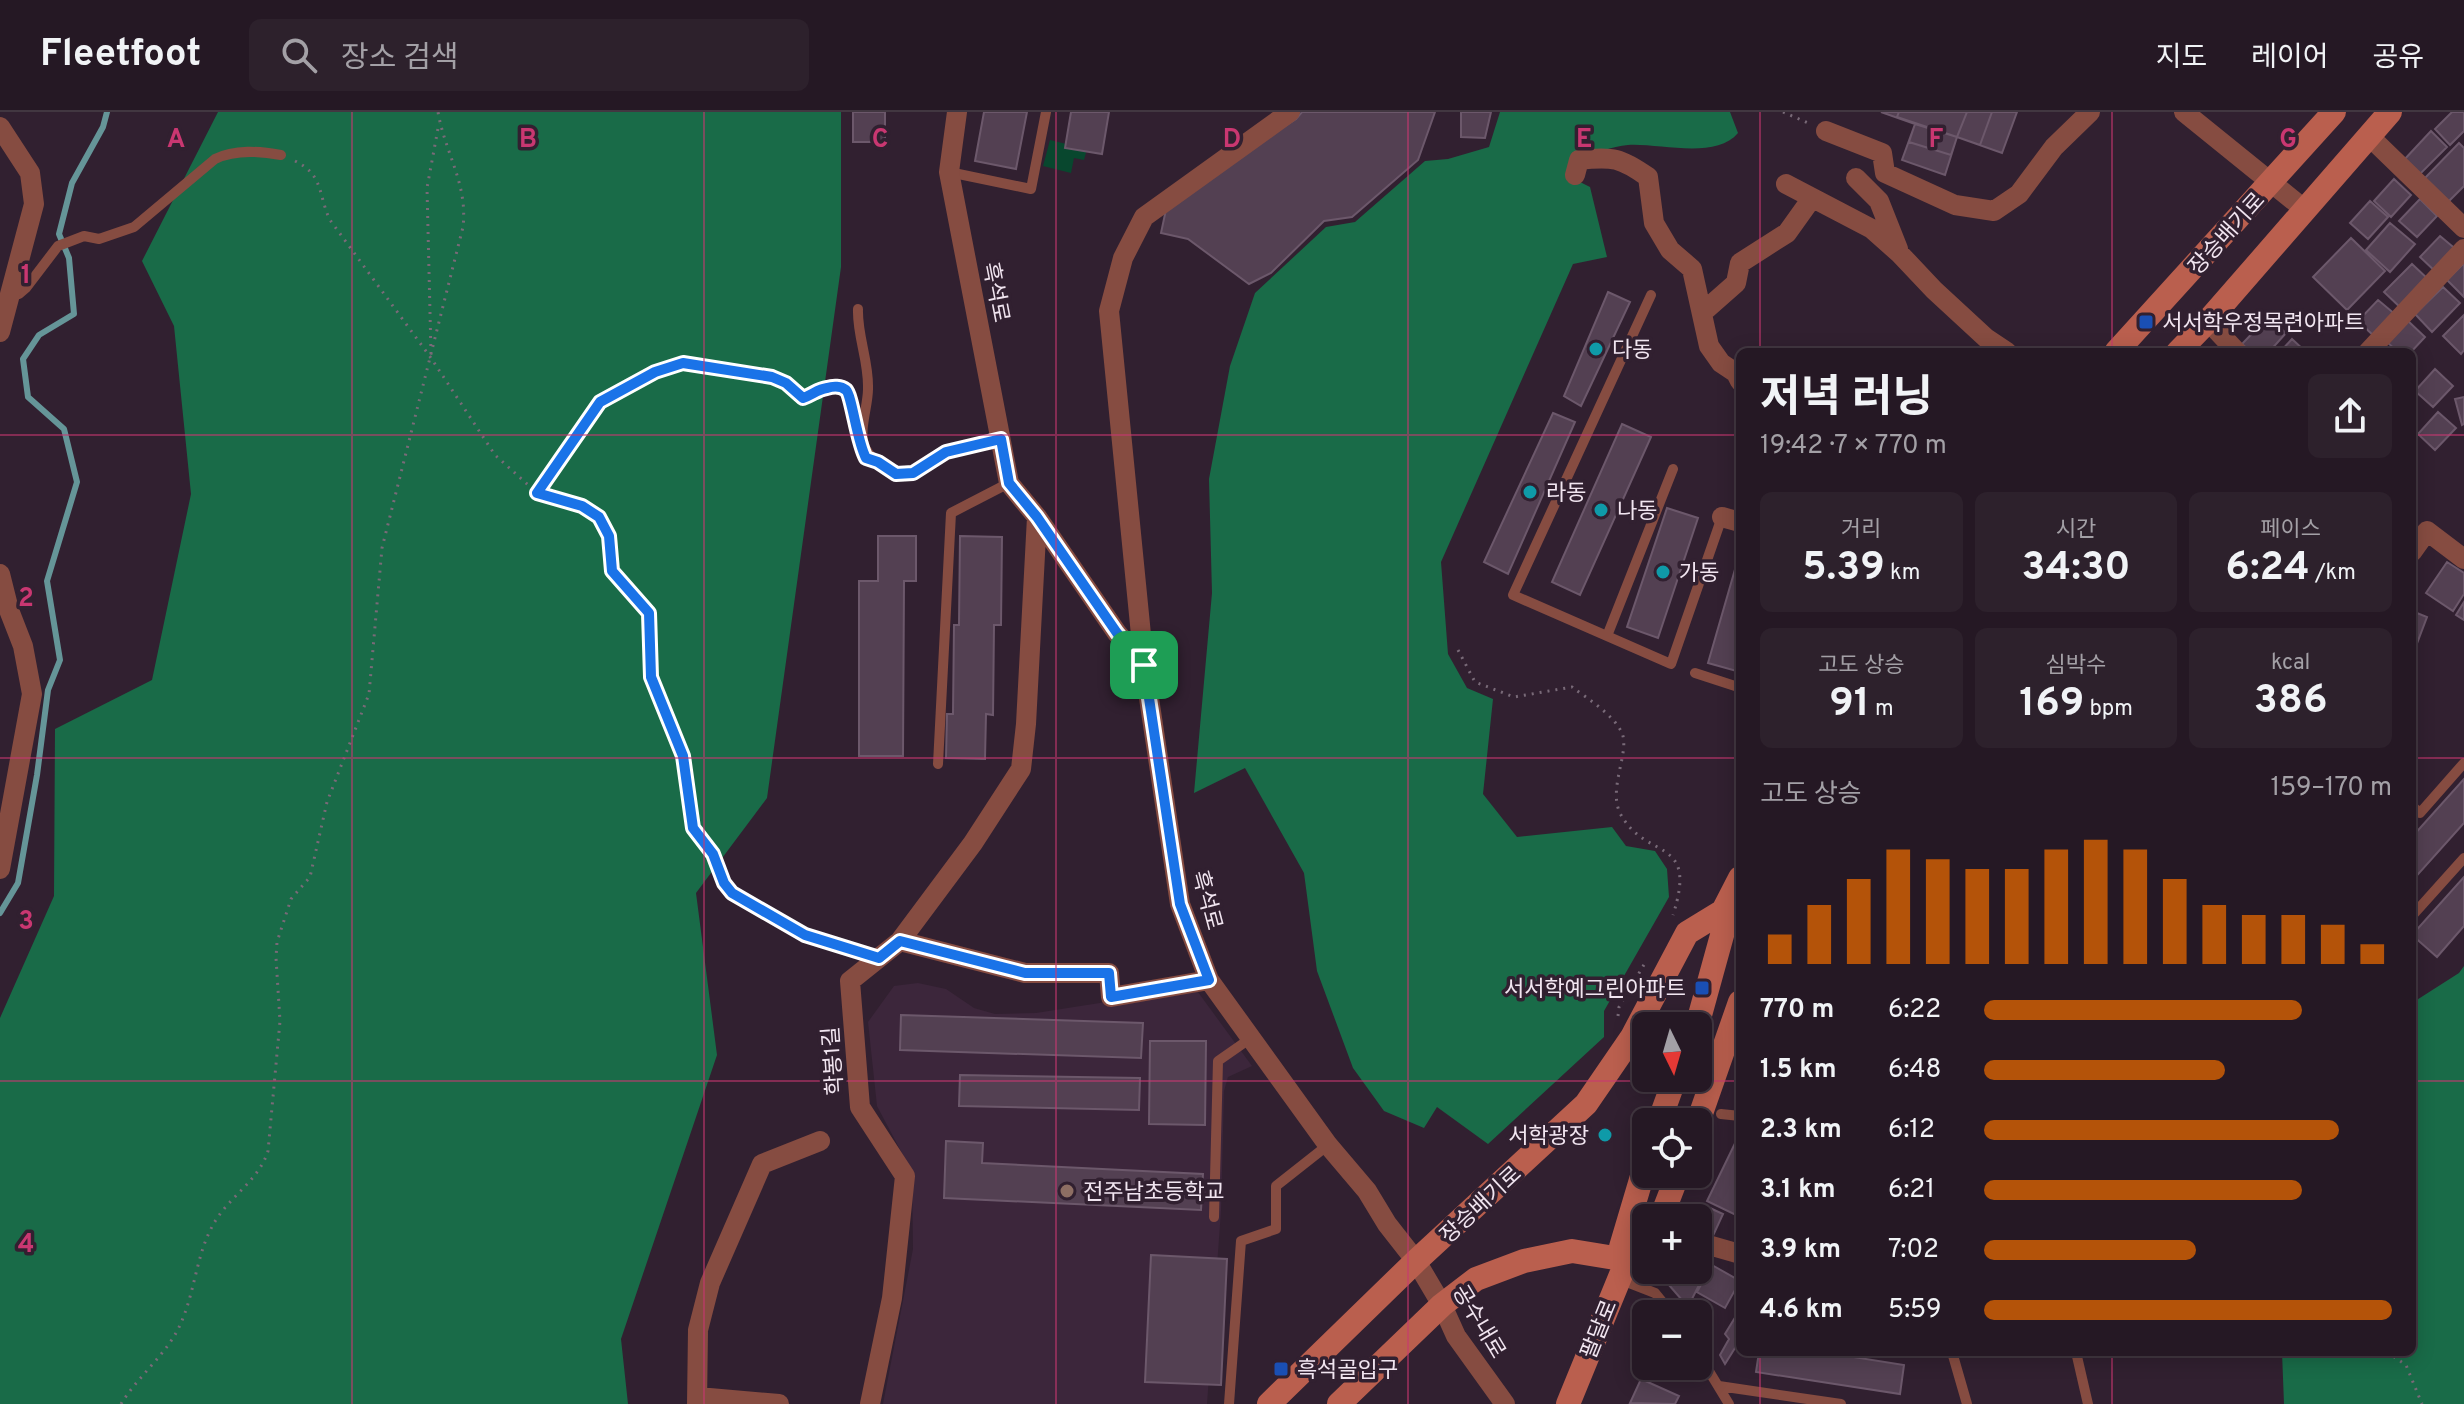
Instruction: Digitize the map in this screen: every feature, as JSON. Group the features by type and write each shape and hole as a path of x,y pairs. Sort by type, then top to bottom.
{"street":[{"name":"흑석로","path":"957,112 949,172 1009,483 1037,517 1117,633 1144,665 1180,904 1209,980 1416,1261"},
{"path":"1144,665 1109,311 1123,258 1144,217 1290,112"},
{"path":"1826,131 1882,153 1885,173 1955,205 1994,211 2019,194 2054,147 2090,112"},
{"path":"2184,112 2304,209"},
{"name":"장승배기로","path":"2120,348 2334,112"},
{"name":"장승배기로","path":"2182,348 2390,112"},
{"path":"0,127 30,173 34,204 0,332"},
{"path":"2369,136 2464,228"},
{"path":"1575,175 1579,160 1593,158 1623,159 1648,177 1654,223 1670,250 1692,269 1709,346 1721,363 1736,373"},
{"path":"1856,178 1879,201 1899,253"},
{"path":"1786,184 1872,229 1986,338 2001,348"},
{"path":"1702,313 1736,283 1740,263 1787,233 1812,198"},
{"path":"2372,348 2464,249"},
{"path":"2208,321 2233,348"},
{"name":"학봉1길","path":"870,1404 892,1298 905,1176 860,1107 850,981 900,941 973,843 1021,769 1037,517"},
{"path":"2416,546 2427,531 2464,559"},
{"path":"0,574 23,646 32,694 0,869"},
{"path":"1702,1012 1724,928 1723,911 1736,886"},
{"name":"장승배기로","path":"1645,1012 1687,933 1723,911"},
{"path":"900,941 1025,973 1109,973 1111,997 1209,980"},
{"path":"1703,1108 1736,1013"},
{"name":"장승배기로","path":"1269,1404 1416,1261 1586,1104 1632,1037"},
{"path":"779,1404 698,1400 698,1330 710,1283 762,1164 820,1141"},
{"name":"팔달로","path":"1568,1404 1631,1264 1621,1247 1632,1229"},
{"path":"1712,1246 1736,1253"},
{"path":"1339,1404 1442,1305 1476,1279 1524,1261 1572,1251 1631,1264"},
{"name":"공수내로","path":"1416,1261 1456,1336 1505,1404"}],"lane":[{"path":"949,172 1031,189 1046,112"},
{"path":"10,295 19,294 26,288 58,246 84,236 99,239 134,227 202,169 225,154 281,155"},
{"path":"1651,295 1513,595 1671,664 1731,519"},
{"path":"858,309 868,388 863,441 869,455 896,474 913,473 946,452 1001,439"},
{"path":"1607,636 1673,469"},
{"path":"938,764 951,513 1009,483"},
{"path":"1695,673 1736,686"},
{"path":"2416,810 2420,813 2464,763"},
{"path":"2416,912 2464,858"},
{"path":"1214,1217 1218,1061 1251,1038"},
{"path":"1721,1114 1736,1116"},
{"path":"1229,1404 1241,1241 1276,1229 1276,1186 1328,1145"},
{"path":"1631,1264 1661,1300"},
{"path":"1953,1356 1967,1404"},
{"path":"2077,1356 2088,1404"},
{"path":"1712,1375 1729,1404"},
{"path":"1719,1386 1841,1404"}],"path":[{"path":"121,1404 179,1327 213,1223 255,1176 268,1151 280,1021 277,942 291,899 310,877 327,802 369,694 382,548 463,227 465,207 461,187 438,112"},
{"path":"1783,112 1826,131"},
{"path":"431,358 427,188 439,122"},
{"path":"281,155 313,172 330,220 431,358 489,447 537,493 582,506 599,517 609,536 612,571 649,613 651,677 683,756 693,828 713,854 724,883 742,900 805,935 879,958"},
{"path":"537,493 600,402 671,365 707,365 772,377 786,383 803,398 827,388 843,388 848,391 853,411"},
{"path":"1458,650 1475,682 1514,697 1572,687 1602,710 1622,734 1617,787 1619,811 1633,832 1666,850 1681,870 1682,888 1673,917"},
{"path":"1632,1037 1617,1022 1619,1007 1650,954"},
{"path":"2393,1356 2406,1365 2422,1404"}],"shaded area":[{"name":"전주남초등학교","path":"918,983 946,989 974,1008 995,1014 1036,1013 1195,988 1252,1066 1228,1077 1224,1091 1221,1211 1207,1404 883,1404 913,1249 912,1172 877,1106 868,1022 894,986"}],"green space":[{"path":"218,112 841,112 841,267 767,798 696,893 717,1055 621,1339 628,1404 0,1404 0,1018 54,896 55,729 152,680 191,494 174,326 142,261"},
{"path":"1500,112 1730,112 1738,133 1716,146 1628,145 1579,158 1568,176 1590,187 1607,257 1573,264 1441,562 1448,654 1467,688 1493,699 1483,794 1517,837 1612,827 1626,846 1655,851 1667,869 1669,897 1604,1011 1604,1037 1488,1144 1437,1107 1424,1128 1384,1111 1353,1068 1317,971 1304,873 1245,768 1194,793 1212,593 1209,479 1230,366 1255,293 1326,227 1355,222 1425,161 1448,159 1489,147"},
{"path":"1050,140 1087,149 1084,160 1074,158 1071,173 1043,166"},
{"path":"2464,966 2464,1404 2284,1404 2282,1356 2416,1356 2416,1000 2459,973"}],"building":[{"path":"853,112 885,112 885,142 853,142"},
{"path":"984,112 1027,112 1016,169 975,161"},
{"path":"1071,112 1109,112 1102,154 1065,148"},
{"path":"1302,112 1435,112 1418,160 1352,217 1324,221 1271,273 1249,284 1188,239 1161,233 1168,200 1296,119"},
{"path":"1461,112 1491,112 1485,138 1461,137"},
{"path":"1881,112 2017,112 2002,153 1957,137 1945,175 1902,160 1915,124"},
{"path":"1899,112 1967,112 1957,137 1897,117"},
{"path":"1967,112 1992,112 1980,145 1957,137"},
{"path":"2452,112 2464,112 2464,131 2450,145 2435,129"},
{"path":"1915,124 1957,137 1951,155 1909,142"},
{"path":"2431,131 2447,147 2419,175 2403,161"},
{"path":"2459,143 2464,148 2464,186 2448,202 2424,179"},
{"path":"2394,179 2411,195 2391,217 2374,201"},
{"path":"2420,199 2437,216 2417,237 2399,221"},
{"path":"2370,201 2388,217 2368,239 2350,223"},
{"path":"2390,223 2415,244 2390,272 2366,250"},
{"path":"2440,236 2458,251 2437,273 2420,257"},
{"path":"2351,238 2385,271 2347,310 2313,277"},
{"path":"2464,263 2464,297 2447,280"},
{"path":"2412,264 2429,280 2402,309 2384,292"},
{"path":"2443,287 2460,303 2432,332 2415,314"},
{"name":"다동","path":"1608,292 1630,302 1581,406 1564,396"},
{"path":"2378,300 2396,315 2375,337 2358,321"},
{"path":"2464,315 2464,350 2461,354 2443,336"},
{"path":"2268,317 2286,333 2273,348 2246,348 2242,344"},
{"path":"2407,320 2425,337 2415,348 2394,348 2387,342"},
{"path":"2292,339 2302,348 2284,348"},
{"path":"2435,369 2453,386 2433,407 2416,390"},
{"path":"2464,397 2464,424 2462,425 2455,399"},
{"path":"2438,412 2456,428 2435,450 2418,434"},
{"name":"라동","path":"1553,413 1575,422 1508,574 1484,562"},
{"name":"나동","path":"1622,424 1651,437 1580,595 1552,582"},
{"name":"가동","path":"1667,508 1698,518 1658,638 1627,627"},
{"path":"878,536 916,536 916,581 904,581 903,756 859,756 859,581 878,581"},
{"path":"960,536 1002,537 1001,625 994,625 993,715 986,714 985,759 946,758 947,714 953,714 954,625 959,625"},
{"path":"2447,562 2464,573 2464,594 2453,611 2426,593"},
{"path":"1736,566 1736,671 1708,663"},
{"path":"2464,602 2464,620 2456,615"},
{"path":"2416,613 2427,617 2416,646"},
{"path":"2464,779 2464,823 2416,877 2416,833"},
{"path":"2464,877 2464,926 2437,957 2416,939 2416,931"},
{"path":"901,1015 1143,1023 1141,1058 900,1050"},
{"path":"1150,1041 1206,1041 1205,1125 1149,1124"},
{"path":"960,1075 1140,1078 1139,1110 959,1106"},
{"path":"946,1141 983,1143 982,1163 1203,1174 1201,1210 944,1198"},
{"path":"1736,1141 1736,1215 1707,1201"},
{"path":"1712,1209 1723,1214 1712,1238"},
{"path":"1151,1255 1227,1259 1221,1385 1145,1382"},
{"path":"1712,1265 1736,1279 1736,1288 1725,1308 1697,1292 1701,1284 1712,1284"},
{"path":"1700,1284 1692,1300 1682,1300 1669,1285"},
{"path":"1736,1316 1736,1346 1725,1364 1720,1355 1729,1339 1725,1334"},
{"path":"1758,1356 1847,1356 1904,1365 1900,1394 1756,1372"},
{"path":"1641,1380 1679,1396 1675,1404 1630,1403"}],"waterway":[{"path":"0,913 18,883 48,690 60,660 47,581 77,482 64,429 28,397 23,359 39,335 74,314 69,258 59,234 72,183 103,127 107,112"}],"place":[{"name":"서서학우정목련아파트","path":"2146,322"},
{"name":"다동","path":"1596,349"},
{"name":"라동","path":"1530,492"},
{"name":"나동","path":"1601,510"},
{"name":"가동","path":"1663,572"},
{"name":"서서학예그린아파트","path":"1702,988"},
{"name":"서학광장","path":"1605,1135"},
{"name":"전주남초등학교","path":"1067,1191"},
{"name":"흑석골입구","path":"1281,1369"}],"route":[{"path":"671,365 707,365 772,377 786,383 803,398 827,388 843,388 848,391 856,433 866,458 896,474 913,473 946,452 1001,439 1009,483 1037,517 1117,633 1144,665 1180,904 1209,980 1111,997 1109,973 1025,973 900,941 879,958 805,935 742,900 724,883 713,854 693,828 683,756 651,677 649,613 612,571 609,536 599,517 582,506 537,493 600,402 671,365"}]}
